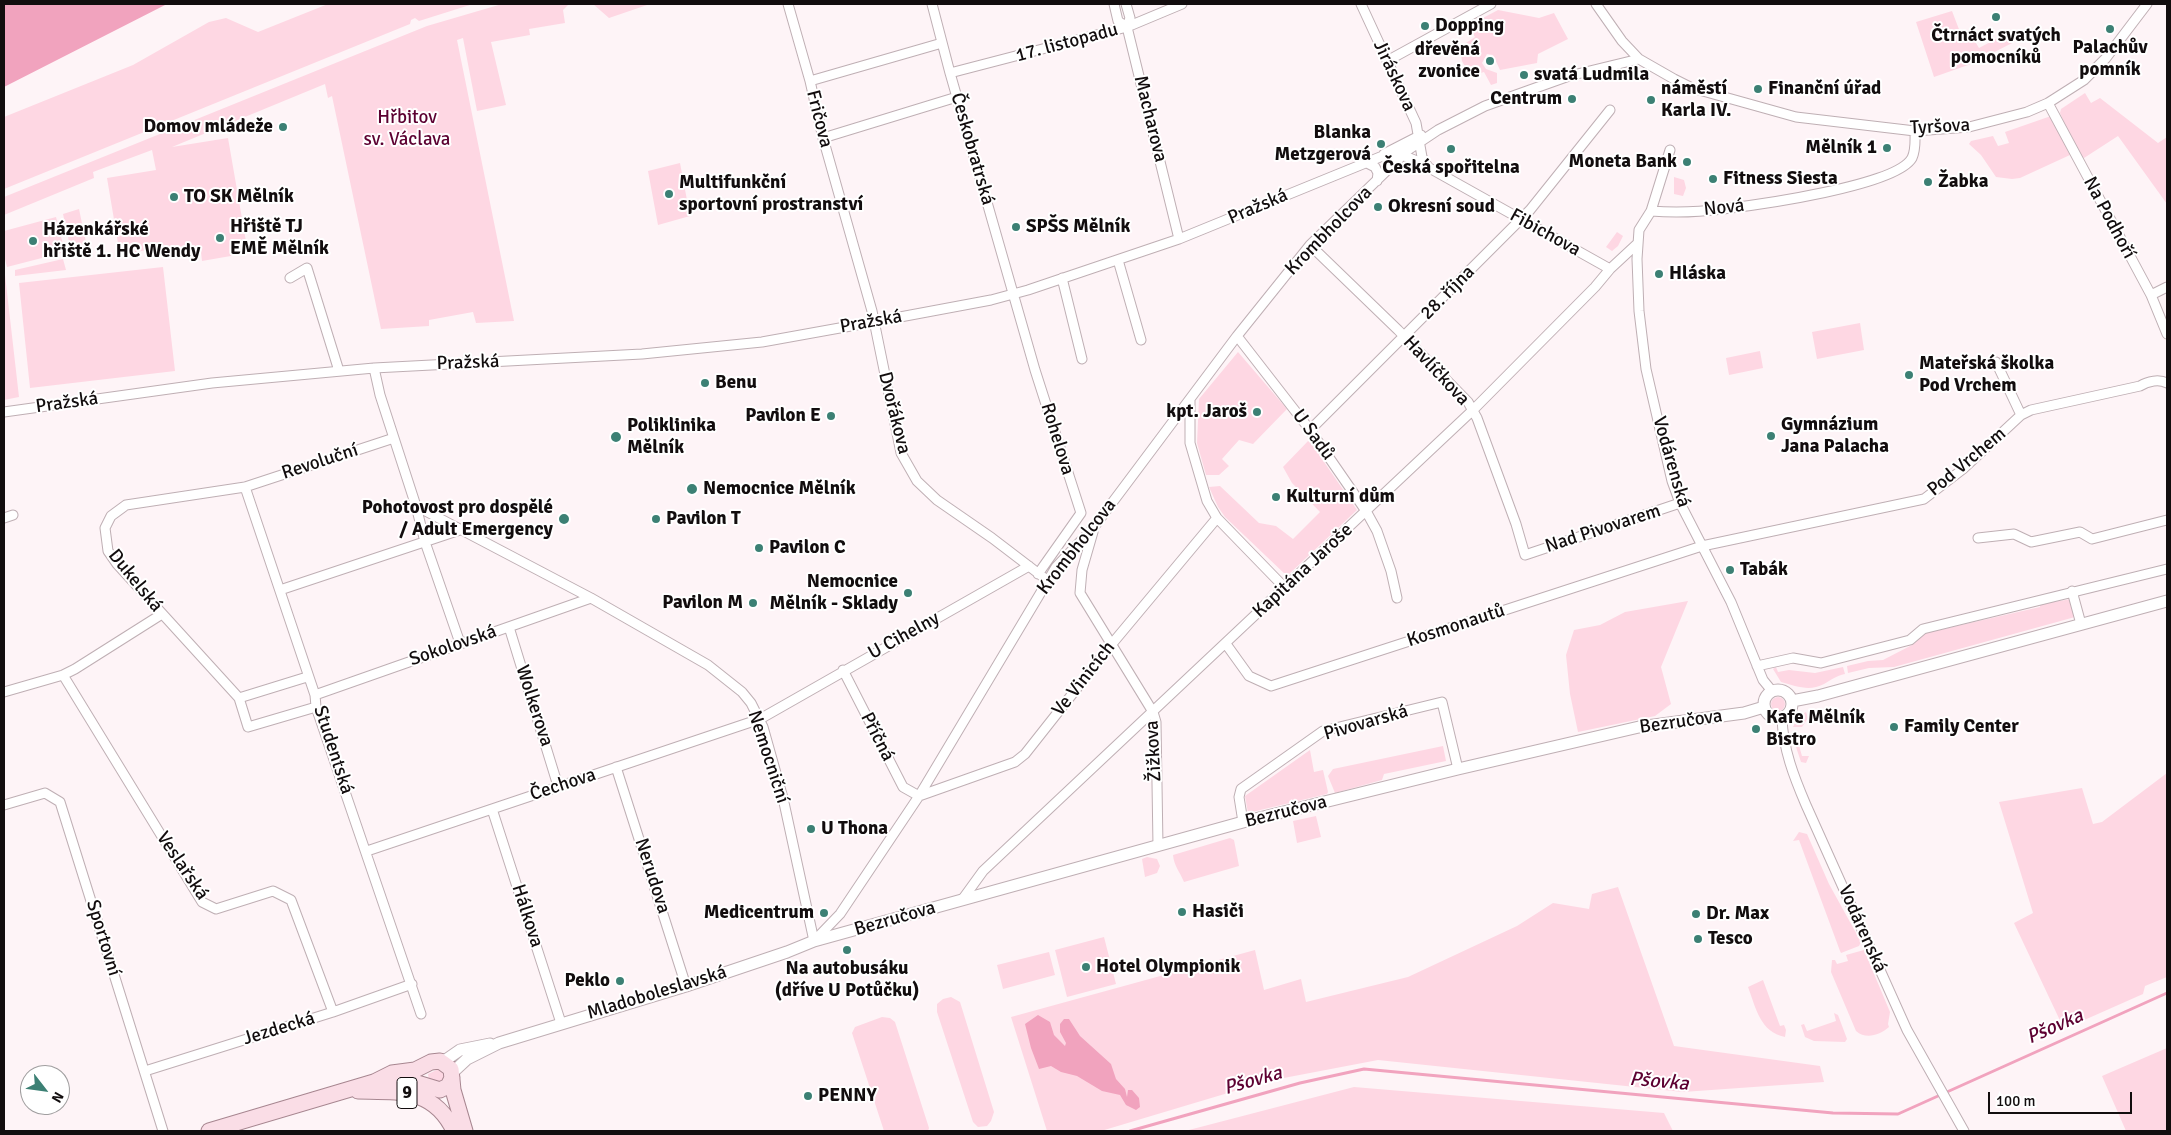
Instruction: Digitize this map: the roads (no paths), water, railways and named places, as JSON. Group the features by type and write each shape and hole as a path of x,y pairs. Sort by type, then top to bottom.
{"main road":[{"path":"433,1063 448,1065 452,1076 460,1128"},
{"name":"Mladoboleslavská","path":"209,1131 374,1082 392,1073 415,1070 433,1063"},
{"name":"9","path":"433,1063 423,1073 431,1088 446,1101 460,1128"},
{"name":"Mladoboleslavská","path":"374,1082 402,1081 431,1088 448,1086 452,1076"},
{"name":"9","path":"344,1091 402,1092 418,1096 439,1108 460,1128"}],"street":[{"name":"Fričova","path":"788,4 874,322"},
{"name":"Českobratrská","path":"932,4 1013,294"},
{"name":"Macharova","path":"1114,4 1118,21 1127,27 1179,239"},
{"path":"1126,4 1130,18 1127,27"},
{"name":"17. listopadu","path":"950,73 1127,27 1182,4"},
{"name":"Jiráskova","path":"1361,4 1416,123 1422,151"},
{"path":"1387,61 1492,4"},
{"path":"1596,4 1622,41 1639,59"},
{"name":"Tyršova","path":"1639,59 1674,80 1692,88 1796,117 1915,131 1968,128 2027,112 2048,103 2084,80 2106,58 2147,4"},
{"path":"810,81 942,43"},
{"name":"Pražská","path":"4,412 212,383 374,368 642,354 762,342 991,300 1179,239 1434,133 1494,103 1569,76 1639,59"},
{"path":"823,138 957,97"},
{"name":"Na Podhoří","path":"2048,103 2151,295 2167,334"},
{"path":"1521,220 1610,110"},
{"name":"Nová","path":"1651,211 1672,212 1723,209 1819,194 1868,181 1898,169 1913,157 1915,131"},
{"path":"1428,167 1422,157 1423,145 1434,133"},
{"name":"Pražská","path":"1378,157 1402,155 1420,138"},
{"path":"1651,211 1670,150"},
{"name":"Fibichova","path":"1402,155 1428,167 1610,269"},
{"name":"Krombholcova","path":"814,941 840,914 919,796 1056,567 1094,527 1237,336 1310,245 1402,155"},
{"name":"Krombholcova","path":"1365,162 1375,167 1378,173 1377,181"},
{"name":"Kapitána Jaroše","path":"962,900 983,871 1473,410 1595,287 1610,269 1638,243 1639,230 1651,211"},
{"name":"28. října","path":"1310,430 1521,220"},
{"name":"Vodárenská","path":"1638,243 1639,310 1646,369 1672,481 1680,503 1731,602 1763,680 1772,691"},
{"name":"Havlíčkova","path":"1310,245 1405,336 1468,402 1473,410 1516,524 1525,555"},
{"path":"1118,260 1141,340"},
{"path":"290,278 307,268 339,372"},
{"path":"1062,278 1082,359"},
{"path":"2151,295 2167,287"},
{"name":"Rohelova","path":"1013,294 1035,370 1081,513 1038,574"},
{"name":"Dvořákova","path":"874,322 901,453 916,481 937,500 1029,566"},
{"name":"U Sadů","path":"1237,336 1310,430 1366,511 1380,539 1391,571 1397,598"},
{"path":"1996,362 2021,415"},
{"path":"374,368 380,395 416,506 425,542 460,643"},
{"name":"Pod Vrchem","path":"1702,546 1924,499 1963,469 2021,415 2031,410 2140,386 2146,382 2162,381 2167,383"},
{"path":"1187,402 1190,401 1190,443 1207,501 1217,518 1285,588"},
{"name":"Revoluční","path":"245,487 394,438"},
{"name":"Studentská","path":"245,487 315,694 316,707 367,851 421,1014"},
{"name":"Dukelská","path":"239,698 117,564 108,551 105,528 111,516 120,509 134,503 245,487"},
{"name":"Nad Pivovarem","path":"1525,555 1680,503"},
{"name":"Nemocniční","path":"416,506 591,598 708,665 742,692 760,719 783,798 814,941"},
{"path":"4,518 13,515"},
{"name":"Ve Vinicích","path":"919,796 1015,762 1025,754 1111,645 1217,518"},
{"path":"1978,538 2014,534 2031,542 2080,532 2092,539 2167,520"},
{"name":"Žižkova","path":"1094,527 1082,570 1080,593 1153,712 1156,722 1158,846"},
{"path":"280,590 460,530"},
{"name":"Kosmonautů","path":"1226,644 1250,676 1271,686 1702,546"},
{"path":"1029,566 1047,580"},
{"name":"U Cihelny","path":"760,719 843,670 1029,566"},
{"path":"1757,666 1792,658 1821,664 1910,640 1923,629 2167,569"},
{"path":"2072,591 2081,624"},
{"name":"Sokolovská","path":"315,694 591,598"},
{"path":"1792,701 1818,696 2167,600"},
{"path":"4,692 63,675 88,662 162,614"},
{"name":"Wolkerova","path":"509,627 558,786"},
{"name":"Příčná","path":"843,670 903,787 919,796"},
{"name":"Veslařská","path":"63,675 202,902 216,909 273,891 291,900 333,1012"},
{"path":"308,677 239,698 248,727 316,707"},
{"path":"1772,691 1786,692 1792,701 1790,711 1782,718 1768,715 1764,707 1766,696 1772,691"},
{"name":"Pivovarská","path":"1243,822 1239,797 1241,789 1324,731 1442,702 1458,769"},
{"name":"Bezručova","path":"814,941 1243,822 1458,769 1639,728 1744,713 1764,707"},
{"name":"Vodárenská","path":"1782,718 1783,733 1791,771 1907,1030 1964,1131"},
{"name":"Čechova","path":"367,851 760,719"},
{"name":"Nerudova","path":"616,767 686,986"},
{"name":"Sportovní","path":"4,805 45,793 60,802 163,1131"},
{"name":"Hálkova","path":"492,809 561,1024"},
{"name":"Mladoboleslavská","path":"452,1076 467,1059 499,1043 686,986 814,941"},
{"name":"Jezdecká","path":"145,1071 333,1012 412,984"},
{"name":"Mladoboleslavská","path":"433,1063 447,1059 460,1050 473,1046 499,1043"}],"waterway":[{"name":"Pšovka","path":"1130,1131 1300,1083 1364,1069 1833,1113 1898,1114 2167,993"}],"place":[{"name":"Čtrnáct svatých pomocníků","path":"1996,17"},
{"name":"Dopping","path":"1425,26"},
{"name":"Palachův pomník","path":"2110,29"},
{"name":"dřevěná zvonice","path":"1490,61"},
{"name":"svatá Ludmila","path":"1524,75"},
{"name":"Finanční úřad","path":"1758,89"},
{"name":"Centrum","path":"1572,99"},
{"name":"náměstí Karla IV.","path":"1651,100"},
{"name":"Domov mládeže","path":"283,127"},
{"name":"Blanka Metzgerová","path":"1381,144"},
{"name":"Mělník 1","path":"1887,148"},
{"name":"Česká spořitelna","path":"1451,149"},
{"name":"Moneta Bank","path":"1687,162"},
{"name":"Fitness Siesta","path":"1713,179"},
{"name":"Žabka","path":"1928,182"},
{"name":"Multifunkční sportovní prostranství","path":"669,194"},
{"name":"TO SK Mělník","path":"174,197"},
{"name":"Okresní soud","path":"1378,207"},
{"name":"SPŠS Mělník","path":"1016,227"},
{"name":"Hřiště TJ EMĚ Mělník","path":"220,238"},
{"name":"Házenkářské hřiště 1. HC Wendy","path":"33,241"},
{"name":"Hláska","path":"1659,274"},
{"name":"Mateřská školka Pod Vrchem","path":"1909,375"},
{"name":"Benu","path":"705,383"},
{"name":"kpt. Jaroš","path":"1257,412"},
{"name":"Pavilon E","path":"831,416"},
{"name":"Gymnázium Jana Palacha","path":"1771,436"},
{"name":"Poliklinika Mělník","path":"616,437"},
{"name":"Nemocnice Mělník","path":"692,489"},
{"name":"Kulturní dům","path":"1276,497"},
{"name":"Pohotovost pro dospělé / Adult Emergency","path":"564,519"},
{"name":"Pavilon T","path":"656,519"},
{"name":"Pavilon C","path":"759,548"},
{"name":"Tabák","path":"1730,570"},
{"name":"Nemocnice Mělník - Sklady","path":"908,593"},
{"name":"Pavilon M","path":"753,603"},
{"name":"Family Center","path":"1894,727"},
{"name":"Kafe Mělník Bistro","path":"1756,729"},
{"name":"U Thona","path":"811,829"},
{"name":"Hasiči","path":"1182,912"},
{"name":"Medicentrum","path":"824,913"},
{"name":"Dr. Max","path":"1696,914"},
{"name":"Tesco","path":"1698,939"},
{"name":"Na autobusáku (dříve U Potůčku)","path":"847,950"},
{"name":"Hotel Olympionik","path":"1086,967"},
{"name":"Peklo","path":"620,981"},
{"name":"PENNY","path":"808,1096"}],"park label":[{"name":"Hřbitov sv. Václava","path":"407,129"}]}
